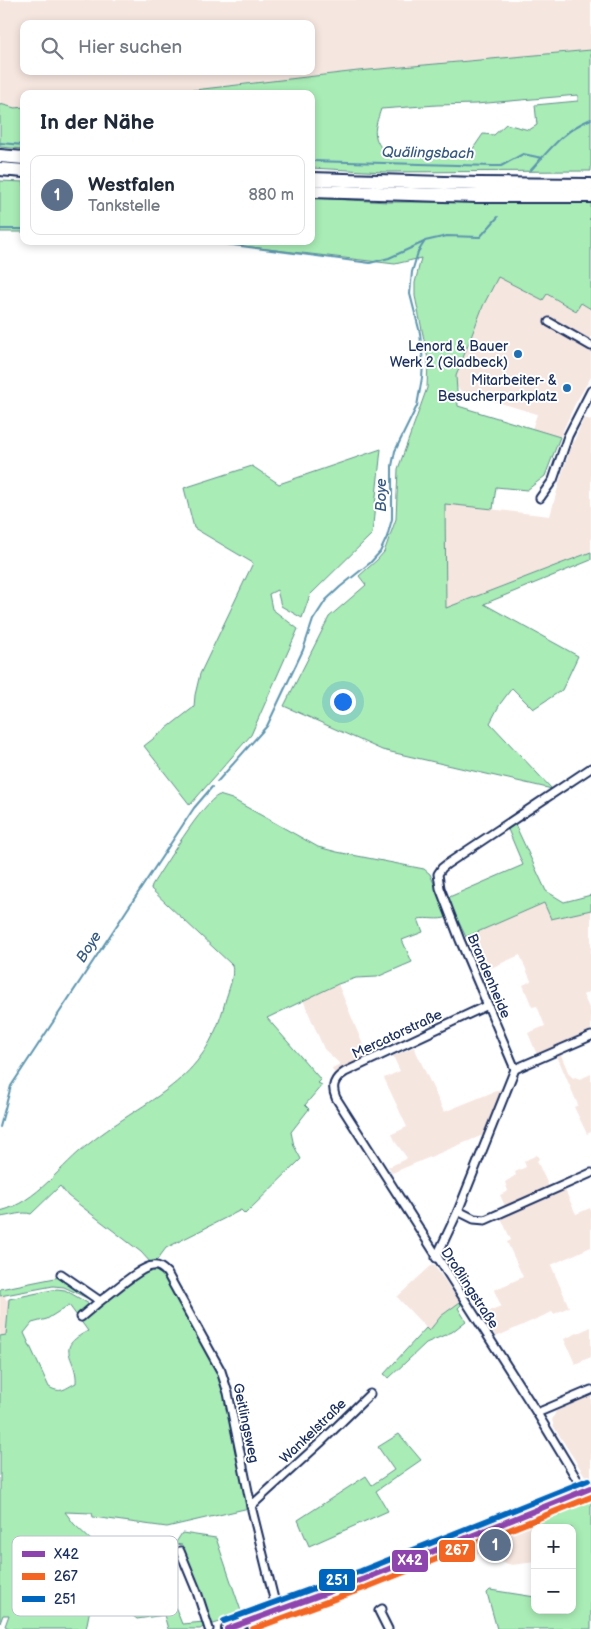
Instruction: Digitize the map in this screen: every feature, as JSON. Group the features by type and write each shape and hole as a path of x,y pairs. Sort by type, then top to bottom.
{"highway":[{"path":"0,156 20,158"},
{"path":"0,169 20,171"},
{"path":"315,179 591,185"},
{"path":"315,191 477,196 591,196"}],"main road":[{"path":"227,1629 364,1578 588,1489"}],"street":[{"path":"549,322 591,346"},
{"path":"540,498 553,480 568,436 591,391"},
{"name":"Brandenheide","path":"514,1069 457,932 440,888 438,874 447,864 591,768"},
{"name":"Mercatorstraße","path":"336,1098 333,1091 334,1082 345,1072 488,1005"},
{"path":"436,1258 458,1211 514,1069 591,1036"},
{"name":"Droßlingstraße","path":"336,1098 436,1258 588,1489"},
{"path":"458,1211 474,1219 485,1220 591,1173"},
{"name":"Geitlingsweg","path":"81,1317 144,1268 157,1266 163,1268 167,1273 221,1371 228,1393 251,1506 277,1611"},
{"path":"61,1274 100,1301"},
{"path":"537,1413 591,1390"},
{"name":"Wankelstraße","path":"251,1506 370,1394"},
{"path":"180,1551 197,1592 208,1629"},
{"path":"382,1609 379,1611 388,1629"}],"shaded area":[{"path":"0,0 591,0 591,50 358,71 194,90 20,90 20,107 0,104"},
{"path":"498,276 543,300 547,294 575,311 581,302 591,309 591,377 575,404 560,437 532,429 537,414 461,391 457,387 456,376 483,306"},
{"path":"584,418 591,420 591,552 446,608 445,504 550,516 570,450"},
{"path":"544,903 551,919 591,910 591,991 583,995 591,1012 591,1030 537,1055 528,1033 545,1026 537,1006 532,1007 523,985 531,981 520,955 482,972 466,937"},
{"path":"338,984 368,1057 334,1073 332,1068 340,1064 324,1049 303,1000"},
{"path":"414,1047 444,1112 503,1088 483,1135 392,1173 388,1166 407,1158 392,1134 407,1127 384,1078 400,1071 393,1056"},
{"path":"561,1055 569,1074 573,1078 580,1079 591,1074 591,1132 587,1134 574,1107 578,1105 557,1056"},
{"path":"537,1155 539,1159 537,1161 549,1187 505,1206 500,1195 508,1191 505,1182 516,1175 515,1172 526,1167 524,1161"},
{"path":"565,1190 576,1214 590,1208 591,1211 591,1247 551,1265 569,1307 554,1314 552,1312 496,1337 482,1314 501,1306 494,1290 523,1277 507,1242 511,1240 501,1218"},
{"path":"433,1264 460,1302 441,1316 429,1331 397,1297"},
{"path":"5,1295 6,1300 9,1299 6,1335 0,1336 0,1296"},
{"path":"591,1327 591,1357 575,1364 564,1339"},
{"path":"591,1395 590,1478 585,1476 554,1427 552,1420 556,1411"},
{"path":"535,1519 537,1524 531,1524 531,1563 512,1565 500,1562 497,1554 489,1556 475,1553 471,1545"}],"green space":[{"path":"591,50 591,171 384,172 315,168 315,90 194,90 358,71","holes":["578,95 578,101 535,105 537,125 529,130 506,124 494,135 483,134 468,156 387,155 378,143 375,133 381,109 476,104"]},
{"path":"0,104 20,107 20,149 0,147"},
{"path":"0,181 20,182 20,232 0,232"},
{"path":"315,198 388,202 591,202 591,309 581,303 576,311 547,294 543,300 498,277 483,306 456,376 458,406 560,437 545,476 527,490 496,487 493,509 445,504 446,608 591,552 591,560 484,604 578,656 562,690 533,709 512,688 500,704 490,723 552,789 382,750 284,706 329,617 366,585 359,576 384,552 396,519 398,469 427,388 428,359 415,296 415,283 421,258 395,264 234,245 315,245"},
{"path":"381,449 372,534 310,595 302,618 281,606 277,590 269,594 272,609 298,629 251,735 190,805 144,746 194,707 200,674 253,563 194,528 184,488 252,466 279,484"},
{"path":"219,795 232,799 318,847 424,869 430,874 448,917 418,919 423,932 402,940 412,962 377,977 356,978 338,984 267,1018 321,1080 318,1083 322,1085 305,1105 309,1109 291,1132 294,1146 301,1159 245,1214 241,1210 166,1248 157,1260 151,1263 141,1252 68,1196 60,1186 31,1214 20,1213 0,1217 0,1211 26,1200 90,1143 172,1086 189,1070 203,1052 216,1030 231,984 232,965 151,889 194,822 212,800"},
{"path":"514,822 546,891 564,902 591,895 591,910 551,919 544,903 466,937 447,898 523,865 507,827"},
{"path":"151,1269 160,1271 170,1284 189,1321 214,1361 224,1387 249,1508 167,1527 93,1517 92,1513 65,1512 87,1536 12,1536 12,1616 89,1616 86,1629 11,1629 5,1626 9,1615 3,1615 0,1623 0,1336 6,1335 9,1299 57,1289 65,1290 91,1305 77,1316 69,1305 47,1319 32,1323 24,1333 49,1387 62,1390 76,1383 76,1374 69,1349 71,1343 77,1337 88,1331 80,1320 130,1281"},
{"path":"60,1277 90,1298 64,1287 53,1286 0,1296 0,1289"},
{"path":"460,1302 461,1305 458,1308 466,1321 452,1332 426,1343 389,1378 384,1374 426,1328 429,1331 441,1316"},
{"path":"399,1434 421,1460 376,1491 388,1511 309,1546 298,1520 366,1476 372,1485 394,1470 378,1447"},
{"path":"591,1497 591,1629 497,1629 487,1593 490,1590 531,1596 531,1614 576,1614 576,1524 537,1524 535,1519"},
{"path":"182,1533 216,1538 241,1611 228,1615 220,1622 210,1625 182,1545 178,1544 178,1539"},
{"path":"178,1614 182,1624 204,1622 205,1626 200,1629 168,1629 164,1616 178,1616"},
{"path":"133,1616 157,1616 137,1619"}],"waterway":[{"name":"Boye","path":"531,170 565,134 581,123 591,119"},
{"name":"Quälingsbach","path":"0,143 20,145"},
{"name":"Quälingsbach","path":"315,161 501,166 523,154 542,158"},
{"name":"Boye","path":"217,782 267,726 303,650 313,620 326,600 370,563 380,552 387,537 392,519 392,466 395,451 417,406 422,378 423,363 420,333 410,294 412,272 418,252 425,241 447,236 480,237 498,217"},
{"path":"0,229 20,229"},
{"path":"233,245 370,263 389,258 424,242"},
{"name":"Boye","path":"0,1127 11,1086 194,808 212,787"}],"transit line":[{"name":"251","path":"224,1621 361,1571 588,1480"},
{"name":"X42","path":"227,1629 364,1579 591,1488"},
{"name":"267","path":"253,1629 367,1587 591,1497"}],"place":[{"name":"Lenord & Bauer Werk 2 (Gladbeck)","path":"518,354"},
{"name":"Mitarbeiter- & Besucherparkplatz","path":"567,388"},
{"name":"Westfalen","path":"495,1545"}]}
